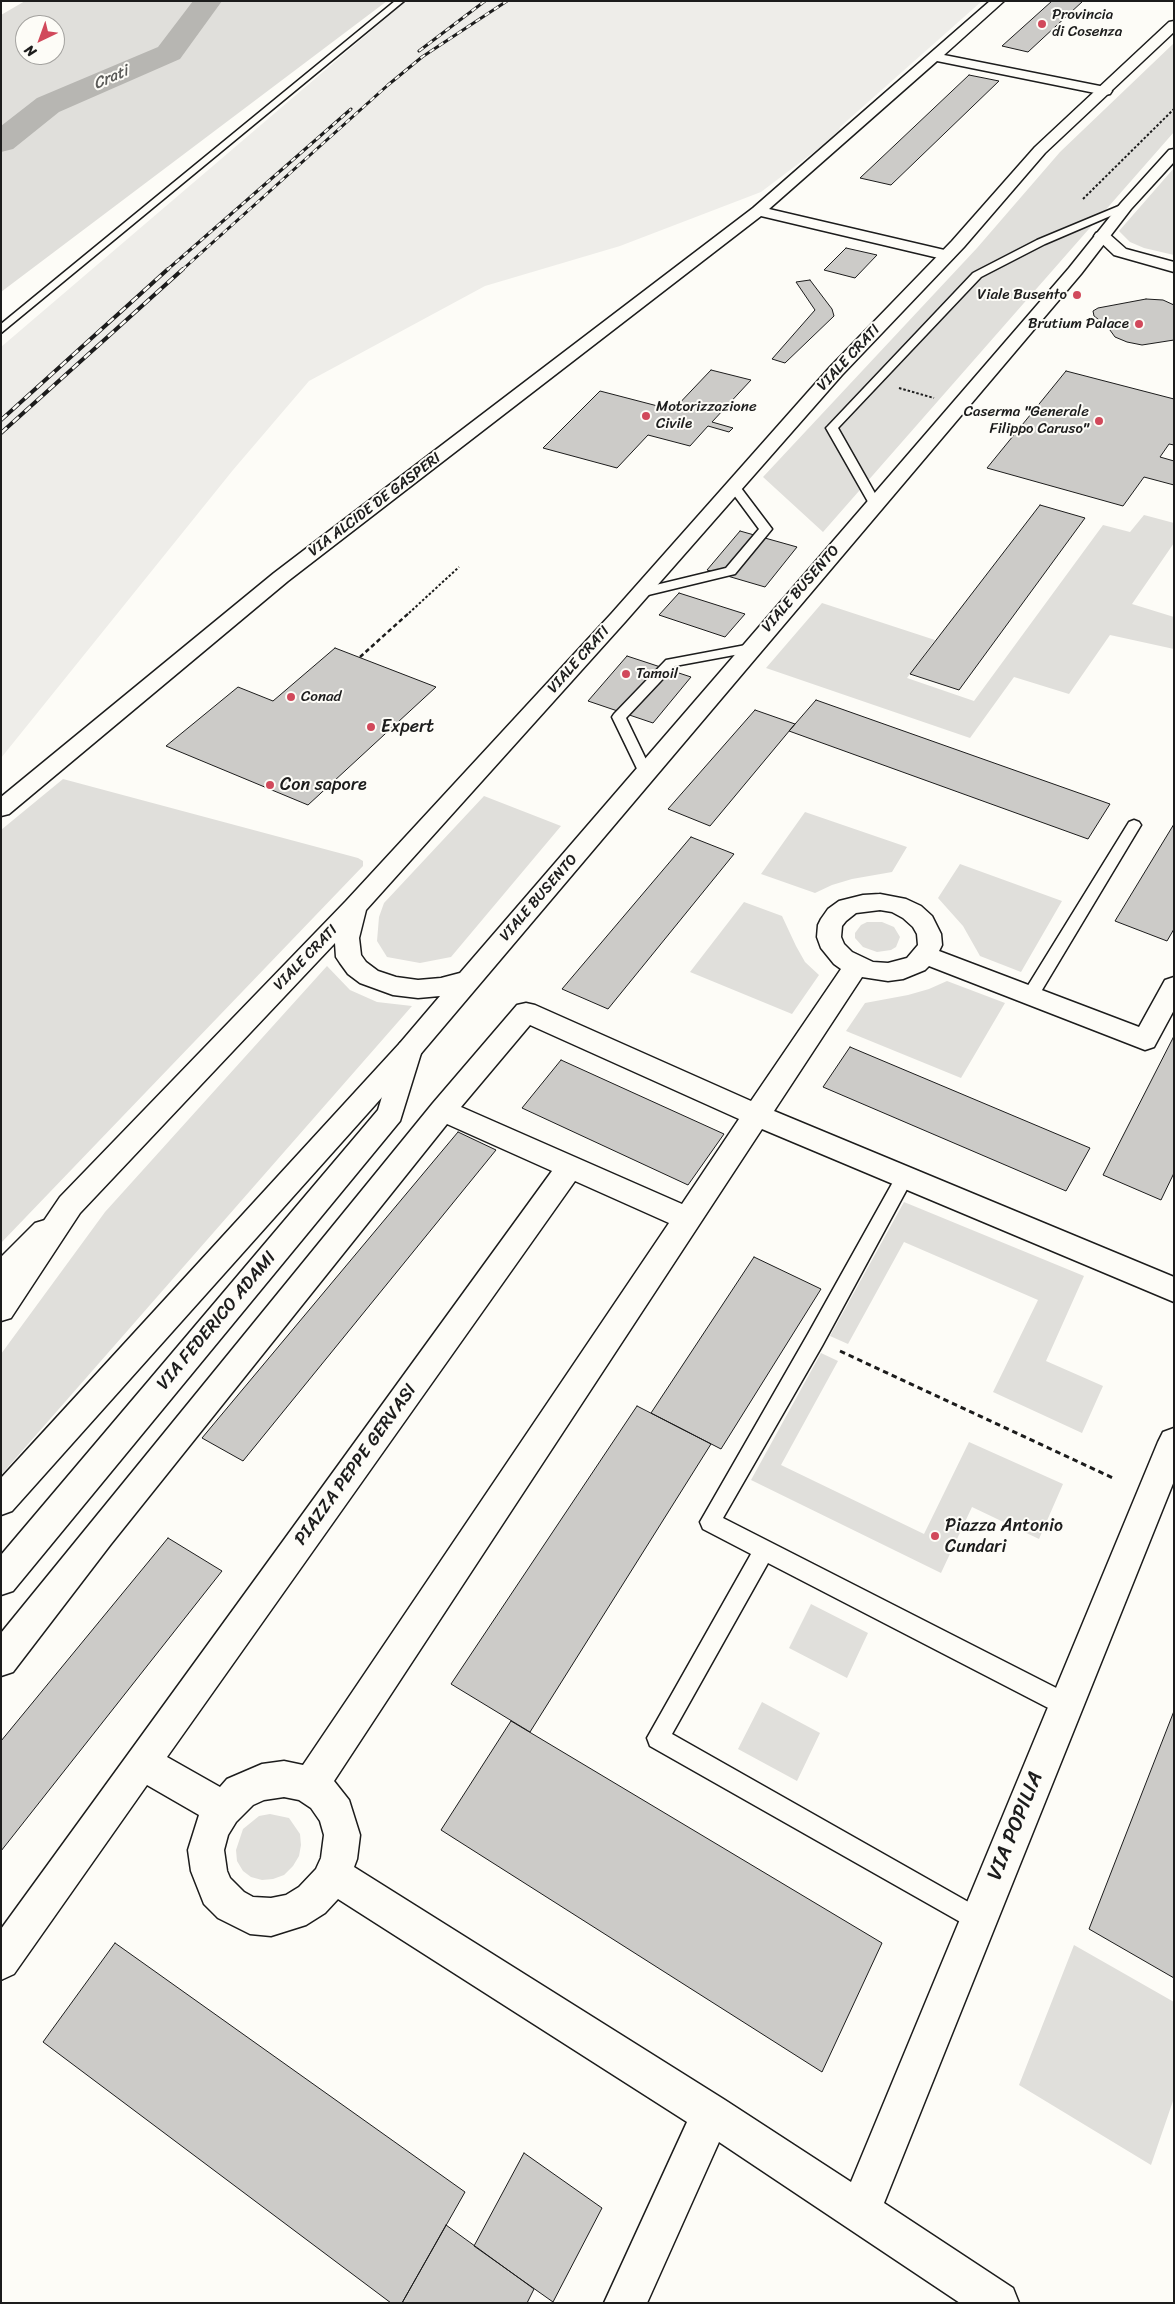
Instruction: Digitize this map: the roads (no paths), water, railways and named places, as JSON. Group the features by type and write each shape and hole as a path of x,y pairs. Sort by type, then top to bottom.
{"street":[{"name":"VIA ALCIDE DE GASPERI","path":"1,809 281,577 758,211 998,1"},
{"name":"VIALE CRATI","path":"1,1309 70,1205 355,907 640,593 836,371 947,255 1040,150 1174,25"},
{"path":"935,57 1105,91"},
{"name":"VIALE BUSENTO","path":"469,980 646,774 1126,206 1174,154"},
{"path":"758,211 809,227 947,255"},
{"path":"1102,236 1120,252 1174,267"},
{"path":"880,902 897,905 912,912 923,922 929,934 930,945 925,955 916,964 903,970 888,972 856,966 843,958 834,948 829,937 830,926 837,915 848,907 863,903 880,902"},
{"path":"355,907 347,938 349,957 357,968 369,976 394,986 418,989 469,980"},
{"path":"925,955 1144,1040 1174,986"},
{"path":"310,1786 856,966"},
{"name":"VIA FEDERICO ADAMI","path":"1,1501 409,1050 469,980"},
{"path":"1,1660 100,1534 443,1110 526,1012 756,1115 1174,1290"},
{"name":"VIA FEDERICO ADAMI","path":"1,1580 390,1114 409,1050"},
{"path":"443,1110 686,1219"},
{"name":"PIAZZA PEPPE GERVASI","path":"1,1961 570,1168"},
{"path":"1,1276 70,1205"},
{"name":"VIA POPILIA","path":"860,2211 1174,1442"},
{"path":"142,1762 223,1809"},
{"path":"284,1779 306,1783 310,1786 324,1795 336,1813 342,1835 339,1859 333,1875 312,1900 293,1912 271,1917 250,1915 231,1905 217,1891 209,1871 206,1850 212,1828 223,1809 240,1792 262,1782 284,1779"},
{"path":"333,1875 711,2114 998,2303"},
{"path":"625,2303 711,2114"}],"lane":[{"path":"1,330 400,1"},
{"path":"875,504 832,428 977,275 1041,242 1126,206"},
{"path":"640,593 730,571 766,529 734,487"},
{"path":"646,774 619,717 671,663 751,648"},
{"path":"1030,996 1134,826"},
{"path":"904,1178 815,1340 710,1522 1066,1705"},
{"path":"764,1550 658,1738 978,1920"}],"waterway":[{"name":"Crati","path":"1,142 48,105 169,53 208,1"}],"railway":[{"path":"419,51 485,1"},
{"path":"182,270 388,85 422,57 507,1"},
{"path":"167,270 351,109"},
{"path":"1,420 168,269"},
{"path":"1,433 183,269"}],"place":[{"name":"Provincia di Cosenza","path":"1042,24"},
{"name":"Viale Busento","path":"1077,295"},
{"name":"Brutium Palace","path":"1139,324"},
{"name":"Motorizzazione Civile","path":"646,416"},
{"name":"Caserma \"Generale Filippo Caruso\"","path":"1099,421"},
{"name":"Tamoil","path":"626,674"},
{"name":"Conad","path":"291,697"},
{"name":"Expert","path":"371,727"},
{"name":"Con sapore","path":"270,785"},
{"name":"Piazza Antonio Cundari","path":"935,1536"}]}
